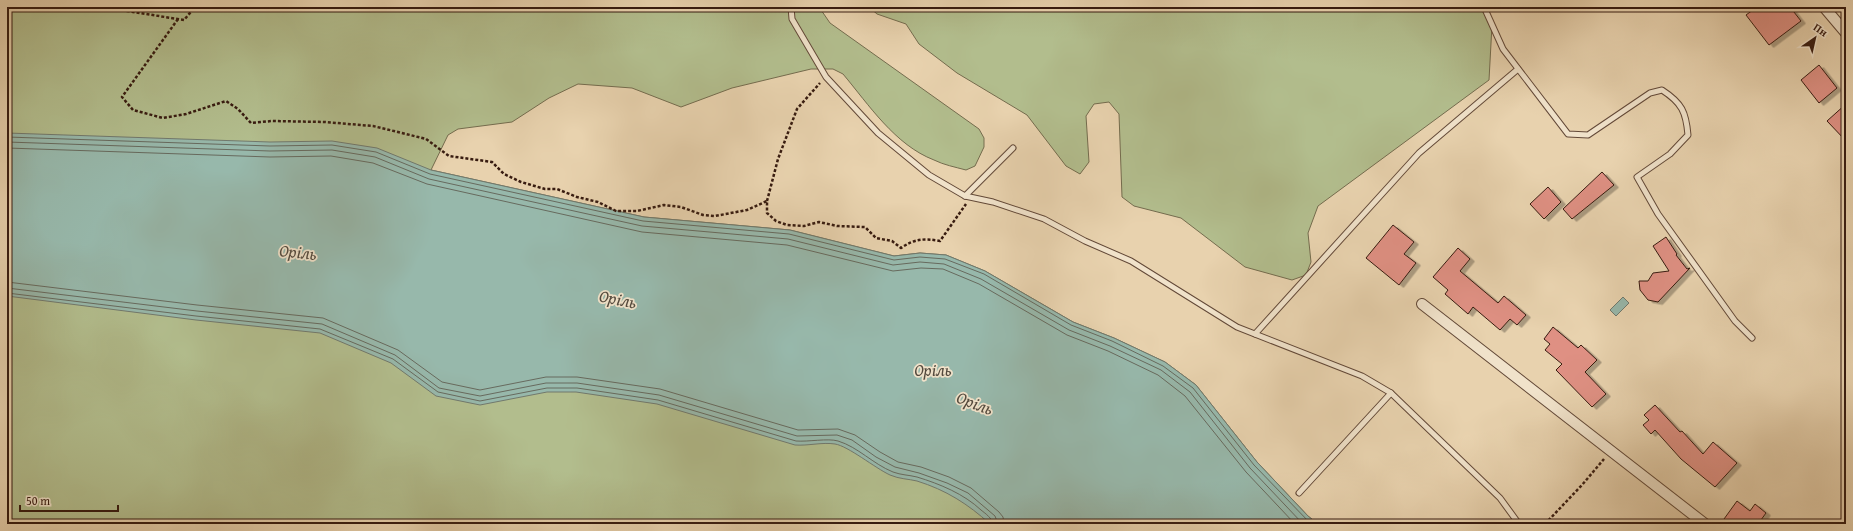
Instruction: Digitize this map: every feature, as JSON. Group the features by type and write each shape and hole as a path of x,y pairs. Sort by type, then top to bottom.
{"street":[{"path":"1824,7 1846,33"},
{"path":"1422,304 1705,524"}],"lane":[{"path":"791,7 792,19 826,77 878,133 929,175 968,197 993,202 1044,219 1085,241 1131,260 1237,327 1362,376 1391,392 1500,498 1519,524"},
{"path":"1484,7 1503,49 1568,134 1588,135 1650,92 1662,90 1677,100 1686,117 1688,135 1670,154 1637,178 1658,214 1735,321 1752,338"},
{"path":"1255,334 1419,153 1518,69"},
{"path":"968,197 1013,148"},
{"path":"1299,493 1391,392"}],"path":[{"path":"102,7 184,20 195,7"},
{"path":"178,19 122,97 133,110 163,118 186,114 226,101 238,109 251,123 278,121 325,122 373,126 426,139 449,156 492,162 504,174 520,182 545,189 557,189 577,197 598,202 616,211 637,211 664,205 681,207 703,215 715,216 747,210 767,201"},
{"path":"826,77 797,109 778,159 767,201 767,213 776,222 804,226 819,222 837,226 865,227 876,238 892,241 901,248 912,241 927,239 940,241 968,197"},
{"path":"1545,524 1582,485 1610,451"}],"green space":[{"path":"7,7 819,7 830,23 979,129 984,138 984,147 975,166 966,170 942,163 920,153 907,145 884,123 843,74 833,69 811,69 732,88 681,107 632,88 578,84 549,98 512,122 458,129 448,135 431,170 644,217 790,230 894,256 920,253 946,255 985,271 1073,322 1114,338 1165,362 1196,385 1257,462 1308,516 1318,524 7,524"},
{"path":"869,7 1482,7 1492,25 1489,80 1318,206 1308,233 1311,262 1306,275 1292,280 1245,267 1181,218 1134,206 1122,197 1119,114 1109,102 1094,104 1086,116 1089,162 1080,174 1066,166 1027,115 957,73 919,44 906,24 877,14"}],"water":[{"name":"Орiль","path":"7,133 270,142 332,141 377,148 431,170 644,217 790,230 894,256 920,253 946,255 985,271 1073,322 1114,338 1165,362 1196,385 1257,462 1308,516 1318,524 990,524 965,504 947,493 917,481 890,475 847,449 835,444 825,443 795,445 657,404 576,392 547,392 480,405 436,396 391,363 320,333 196,320 7,296"},
{"path":"1623,297 1629,303 1616,316 1610,310"}],"building":[{"path":"1757,7 1790,7 1801,21 1769,45 1746,15"},
{"path":"1819,65 1837,88 1819,103 1801,80"},
{"path":"1846,104 1846,141 1827,121"},
{"path":"1602,172 1614,185 1572,219 1563,209"},
{"path":"1548,187 1561,202 1544,219 1530,204"},
{"path":"1393,225 1414,242 1404,254 1416,263 1399,285 1366,258"},
{"path":"1666,237 1677,254 1676,255 1687,269 1690,268 1658,302 1648,300 1640,290 1639,281 1648,281 1653,273 1669,271 1653,246"},
{"path":"1458,248 1470,259 1460,271 1498,303 1504,296 1526,315 1517,325 1510,319 1500,330 1473,307 1468,314 1445,294 1448,290 1433,277"},
{"path":"1553,327 1578,348 1581,345 1597,360 1585,372 1606,394 1592,407 1556,370 1562,364 1545,350 1550,344 1544,339"},
{"path":"1655,405 1703,454 1713,442 1737,463 1715,487 1681,459 1655,430 1651,434 1643,425 1649,420 1644,415"},
{"path":"1737,501 1750,511 1755,504 1766,513 1758,524 1730,524 1724,519"}],"water label":[{"name":"Оріль","path":"298,252"},
{"name":"Оріль","path":"618,299"},
{"name":"Оріль","path":"975,403"}]}
